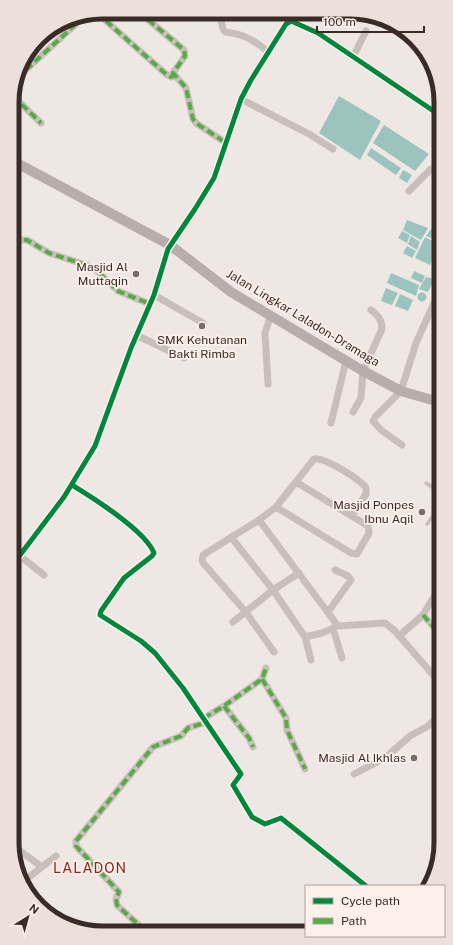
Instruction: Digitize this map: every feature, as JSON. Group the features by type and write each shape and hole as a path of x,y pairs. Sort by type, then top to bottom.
{"main road":[{"name":"Jalan Lingkar Laladon-Dramaga","path":"19,164 170,245 231,292 363,372 401,391 434,401"}],"street":[{"path":"104,19 166,74 171,77 175,76"},
{"path":"147,19 186,53 174,71 175,76 186,88 193,119 196,123 226,143"},
{"path":"221,19 225,32 242,35 268,52"},
{"path":"19,557 46,524 72,485 97,440 136,335 154,295 170,245 211,183 241,100 284,26 288,22 293,21 318,34 434,111"},
{"path":"25,70 68,26"},
{"path":"353,57 366,31"},
{"path":"241,100 309,134 333,150"},
{"path":"19,102 41,123"},
{"path":"409,191 431,169 434,169"},
{"path":"19,241 27,240 49,253 89,266 97,271 118,291 150,304"},
{"path":"154,295 203,324"},
{"path":"402,445 381,430 373,421 401,391 416,343 434,303"},
{"path":"353,412 361,398 363,372 382,329 382,322 379,316 371,310"},
{"path":"268,384 265,333 271,316"},
{"path":"136,335 184,358"},
{"path":"331,423 346,361"},
{"path":"274,652 245,611 202,561 204,555 207,551 259,520 276,507 308,464 316,458 326,462 365,486 367,492 352,516"},
{"path":"276,507 355,555 369,530 368,526 296,482"},
{"path":"72,485 103,504 122,518 145,540 154,553 124,578 101,611 100,615 141,641 155,653 205,720 241,774 233,785 252,817 264,824 281,818 365,885"},
{"path":"259,520 328,612 336,627 342,658"},
{"path":"231,537 273,590 305,637 311,660"},
{"path":"21,554 44,575"},
{"path":"328,612 351,580 348,576 335,570"},
{"path":"233,622 273,590 299,573"},
{"path":"399,636 422,615 434,596"},
{"path":"422,615 434,628"},
{"path":"305,637 336,627 385,623 399,636 434,676"},
{"path":"139,926 117,905 116,899 119,892 76,846 76,841 153,747 181,736 188,728 205,720 262,679 266,668"},
{"path":"262,679 286,718 287,730 305,769"},
{"path":"224,706 249,738 253,747"},
{"path":"354,774 388,756 410,736 428,726 434,720"},
{"path":"20,850 42,867"},
{"path":"27,879 56,856"}],"lane":[{"path":"426,483 434,489"},
{"path":"427,524 434,515"}],"water":[{"path":"339,96 381,121 360,160 319,133"},
{"path":"384,125 429,154 415,171 373,143"},
{"path":"371,148 401,168 396,175 367,155"},
{"path":"403,170 412,175 407,183 399,178"},
{"path":"407,220 428,228 421,240 403,230"},
{"path":"434,228 434,239 426,236 431,229"},
{"path":"402,231 410,235 407,243 398,238"},
{"path":"411,236 420,242 417,250 408,244"},
{"path":"425,237 434,242 434,254 430,265 415,258"},
{"path":"407,246 416,251 412,258 403,253"},
{"path":"414,271 425,276 422,283 411,278"},
{"path":"391,273 419,285 416,296 387,283"},
{"path":"426,277 434,279 428,292 419,289"},
{"path":"386,288 398,293 392,305 381,301"},
{"path":"420,293 424,293 426,297 424,301 420,301 418,299 418,295"},
{"path":"400,294 413,300 408,311 395,306"}],"marked path":[{"path":"104,19 166,74 171,77 175,75"},
{"path":"147,19 184,50 185,56 173,73 186,88 193,119 196,123 226,143"},
{"path":"25,71 77,23"},
{"path":"19,102 41,123"},
{"path":"19,241 27,240 49,253 89,266 97,271 118,291 150,304"},
{"path":"423,615 434,627"},
{"path":"204,718 224,706 262,679 266,668"},
{"path":"262,679 286,718 287,730 305,769"},
{"path":"224,706 249,738 253,747"},
{"path":"140,926 117,905 116,899 119,892 76,846 76,841 153,747 181,736 188,728 207,722"}],"cycle path":[{"path":"19,556 64,497 95,446 131,348 154,295 168,249 214,178 241,99 251,80 286,24 291,21 318,33 434,111"},
{"path":"72,485 118,515 140,534 149,544 154,553 124,578 101,611 100,615 141,641 155,653 183,688 241,774 233,785 252,817 265,824 281,818 365,885"}],"place":[{"name":"Masjid Al Muttaqin","path":"136,274"},
{"name":"SMK Kehutanan Bakti Rimba","path":"202,326"},
{"name":"Masjid Ponpes Ibnu Aqil","path":"422,512"},
{"name":"Masjid Al Ikhlas","path":"414,758"}],"district":[{"name":"LALADON","path":"90,868"}]}
